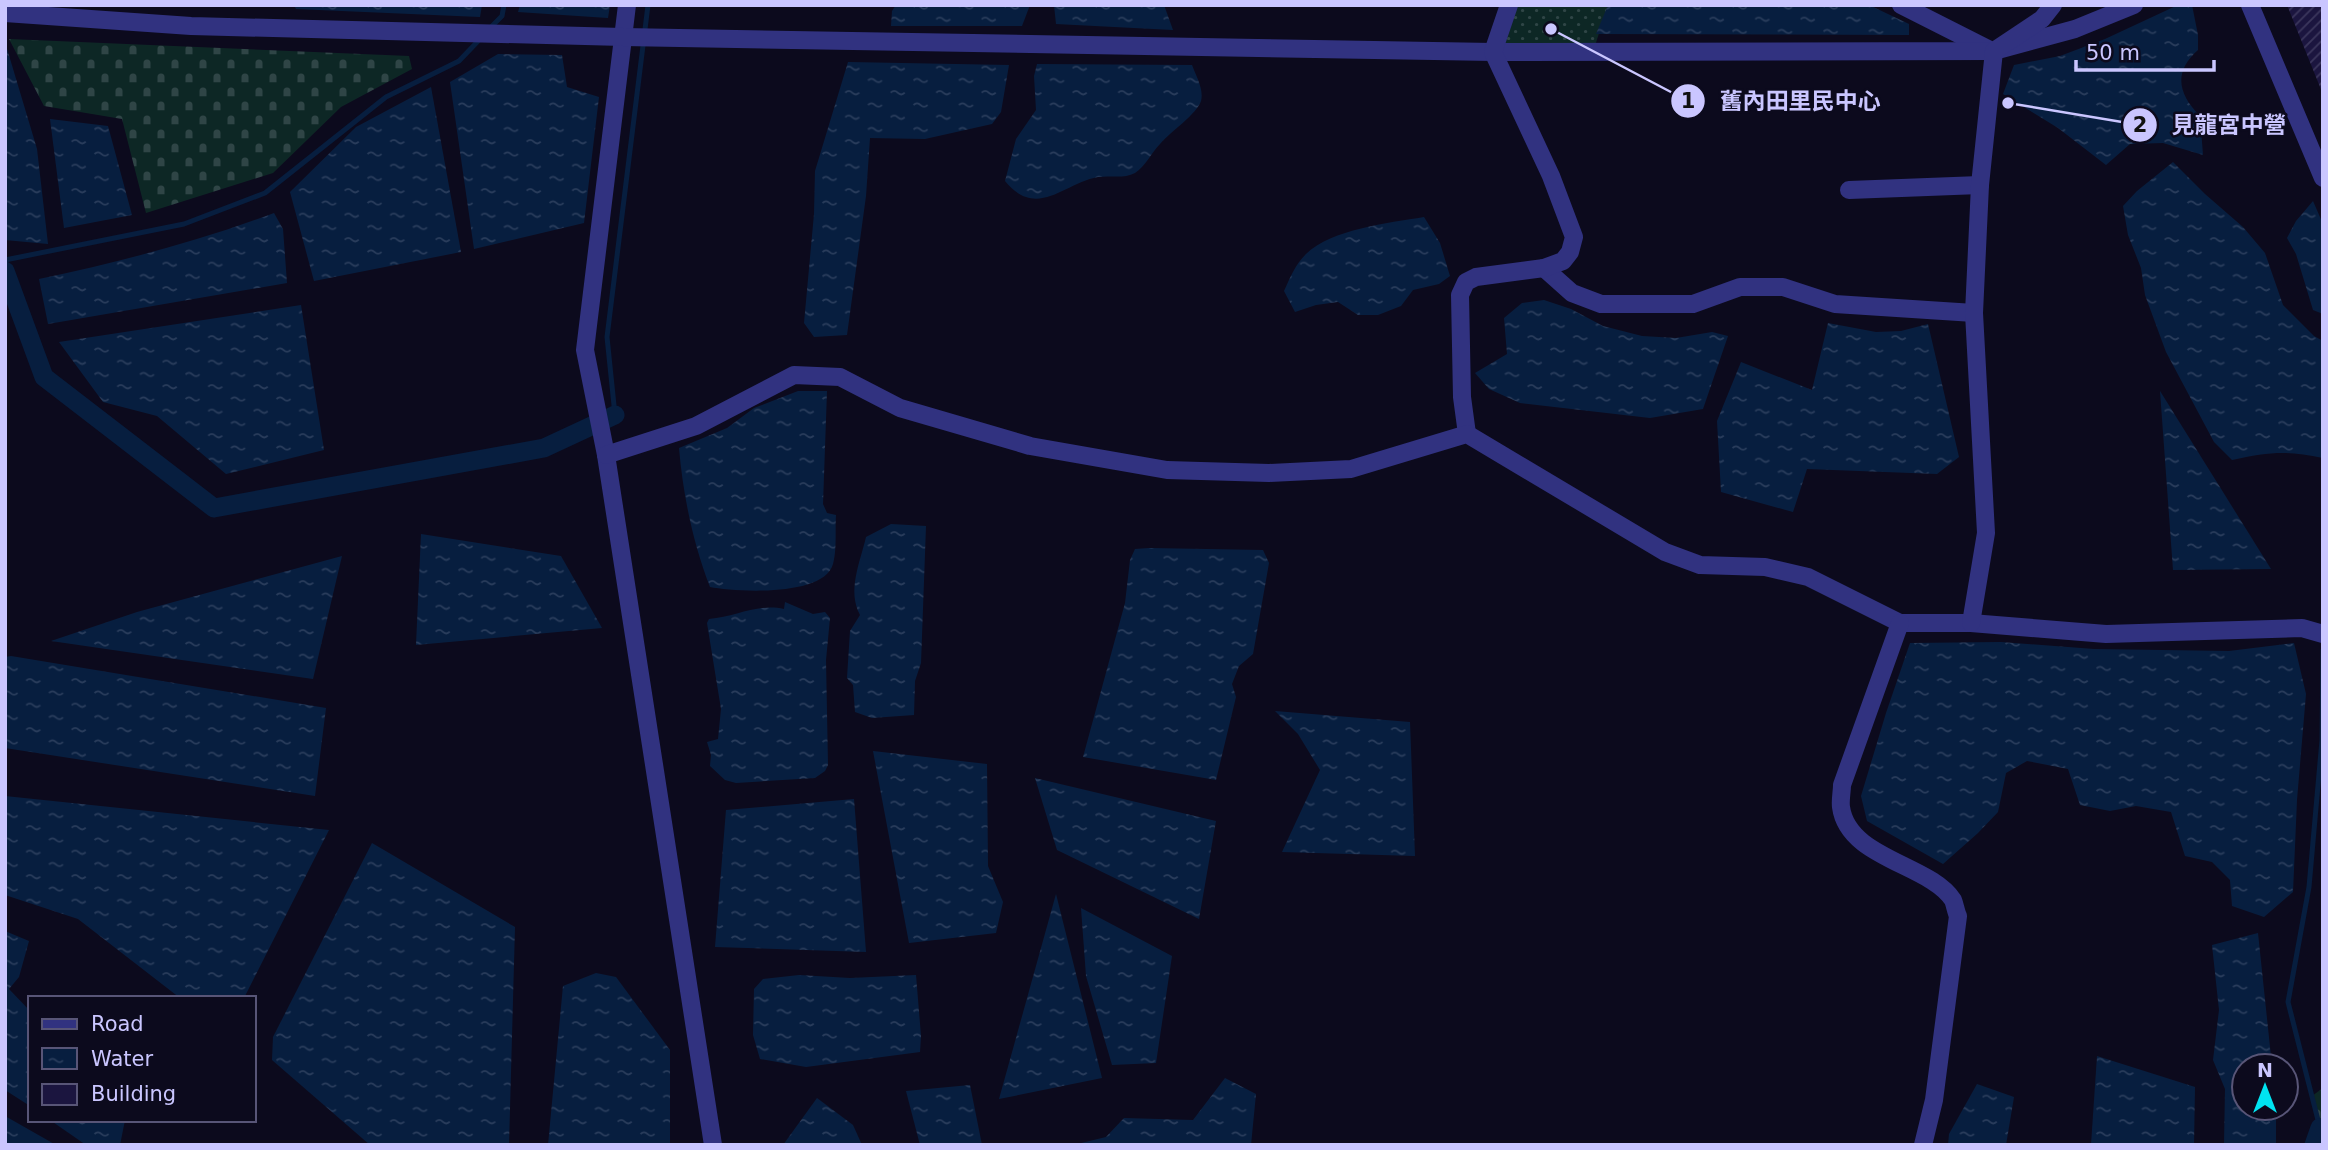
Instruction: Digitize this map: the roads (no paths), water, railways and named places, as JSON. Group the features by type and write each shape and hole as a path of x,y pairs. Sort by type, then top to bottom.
{"street":[{"path":"627,5 585,351 606,455 713,1145"},
{"path":"1467,434 1462,397 1460,295 1466,282 1476,277 1544,268 1563,261 1570,252 1574,237 1551,176 1493,52 1510,5"},
{"path":"1901,5 1994,51"},
{"path":"1994,51 2042,19 2053,5"},
{"path":"5,13 191,26 623,37 1493,52 1994,51 2075,29 2134,5"},
{"path":"2250,5 2323,178"},
{"path":"1971,623 1986,533 1974,313 1980,185 1994,51"},
{"path":"1849,190 1980,185"},
{"path":"1544,268 1573,293 1601,303 1693,304 1740,287 1783,287 1835,303 1974,313"},
{"path":"606,455 696,426 794,375 840,377 900,408 1030,446 1167,470 1269,473 1351,469 1467,434 1665,552 1700,565 1765,567 1808,577 1900,623 1971,623 2106,634 2302,628 2323,634"},
{"path":"1900,623 1842,785 1841,808 1852,832 1872,848 1938,886 1953,901 1958,916 1934,1100 1923,1145"}],"water":[{"path":"294,5 482,5 480,17 296,9"},
{"path":"520,5 610,5 608,18 518,12"},
{"path":"896,5 1030,5 1022,26 891,26 892,11"},
{"path":"1054,5 1164,5 1173,30 1056,24"},
{"path":"1608,5 1869,5 1909,24 1909,35 1596,34"},
{"path":"2178,5 2192,5 2198,35 2198,50 2185,66 2181,83 2187,100 2200,116 2203,155 2163,143 2130,144 2106,165 2058,128 2003,94 2014,65 2060,56 2105,39"},
{"path":"5,42 37,149 48,244 5,240"},
{"path":"498,54 562,55 567,87 599,97 584,223 474,249 450,82"},
{"path":"848,62 1009,65 1001,112 992,124 925,139 870,138 866,196 847,335 814,337 804,323 814,214 815,171"},
{"path":"1037,64 1192,65 1201,87 1201,101 1194,112 1164,139 1135,173 1098,177 1051,196 1028,198 1005,181 1016,139 1036,110 1034,76"},
{"path":"431,87 461,252 314,281 290,192 356,127"},
{"path":"50,119 108,126 132,215 64,228"},
{"path":"2173,162 2243,227 2265,253 2283,305 2314,336 2323,341 2323,458 2278,453 2232,460 2214,442 2166,352 2145,295 2141,268 2128,235 2123,206"},
{"path":"2313,201 2323,224 2323,314 2313,310 2296,254 2287,238 2296,221"},
{"path":"274,213 283,229 287,283 48,324 39,279 158,250"},
{"path":"1424,217 1440,243 1450,276 1439,284 1413,290 1401,306 1378,315 1358,315 1338,302 1295,312 1284,291 1299,263 1317,245 1361,228"},
{"path":"1544,300 1571,309 1603,326 1642,336 1676,338 1712,332 1728,336 1703,409 1650,418 1520,403 1489,389 1475,373 1507,354 1504,318 1522,303"},
{"path":"301,305 324,450 226,474 157,416 103,402 59,342"},
{"path":"1828,323 1876,332 1901,331 1928,324 1959,457 1937,474 1807,469 1793,512 1721,492 1717,421 1741,362 1812,390"},
{"path":"798,391 827,391 823,504 827,513 836,515 833,564 826,575 797,587 758,591 710,587 690,519 679,448 727,428 754,408"},
{"path":"2160,391 2271,569 2173,570"},
{"path":"891,524 926,526 921,663 915,681 914,715 872,718 855,712 853,685 847,678 850,631 860,615 856,606 855,586 866,537"},
{"path":"421,534 561,556 602,628 416,645"},
{"path":"1135,549 1263,550 1269,563 1253,654 1239,666 1232,684 1236,697 1216,780 1083,757 1125,603 1130,560"},
{"path":"342,556 313,679 51,641 137,612"},
{"path":"785,602 813,614 825,612 830,618 826,660 828,765 825,771 815,778 736,783 725,780 710,766 711,755 707,742 718,739 721,709 707,623 709,619 756,609 784,609"},
{"path":"2001,642 2094,649 2229,651 2294,643 2306,694 2293,892 2264,917 2232,906 2230,880 2212,862 2185,856 2171,812 2136,806 2110,811 2080,805 2068,769 2027,761 2006,773 1998,812 1943,864 1867,821 1861,796 1910,643"},
{"path":"5,657 326,708 315,796 5,748"},
{"path":"1275,711 1410,722 1415,856 1282,852 1320,770 1298,734"},
{"path":"873,751 987,764 988,866 1003,902 996,933 909,943"},
{"path":"1035,778 1216,821 1199,919 1057,850"},
{"path":"5,796 329,830 245,996 177,996 78,919 5,895"},
{"path":"854,799 866,952 715,947 726,810"},
{"path":"372,843 515,927 509,1145 370,1145 272,1060 273,1037"},
{"path":"1056,894 1102,1078 999,1099"},
{"path":"1081,908 1172,956 1156,1063 1112,1065 1086,976"},
{"path":"5,931 29,941 19,977 9,989 28,1009 28,1105 5,1090"},
{"path":"2258,933 2271,1052 2230,1052 2230,1122 2276,1122 2276,1145 2224,1145 2225,1089 2213,1060 2219,1010 2212,945"},
{"path":"596,973 616,977 670,1050 670,1145 548,1145 563,986"},
{"path":"799,975 850,978 916,975 920,1052 806,1067 760,1059 753,1035 754,989 763,979"},
{"path":"2097,1056 2195,1087 2194,1145 2091,1145"},
{"path":"1225,1078 1256,1094 1251,1145 1073,1145 1106,1137 1124,1118 1193,1120"},
{"path":"1977,1084 2014,1097 2006,1145 1948,1145 1949,1134"},
{"path":"970,1085 982,1145 920,1145 906,1091"},
{"path":"817,1098 853,1125 862,1145 783,1145"},
{"path":"5,1116 56,1145 5,1145"},
{"path":"53,1122 125,1122 120,1145 86,1145"}],"waterway":[{"path":"490,28 502,16 504,5"},
{"path":"615,415 607,337 648,5"},
{"path":"5,260 184,224 265,193 386,97 459,61 481,38"},
{"path":"5,271 44,377 214,508 544,448 615,415"},
{"path":"2320,1128 2288,1002 2309,887 2322,740 2323,650"},
{"path":"2314,1145 2320,1128 2323,1128"}],"place":[{"name":"舊內田里民中心","path":"1551,29"},
{"name":"見龍宮中營","path":"2008,103"}]}
